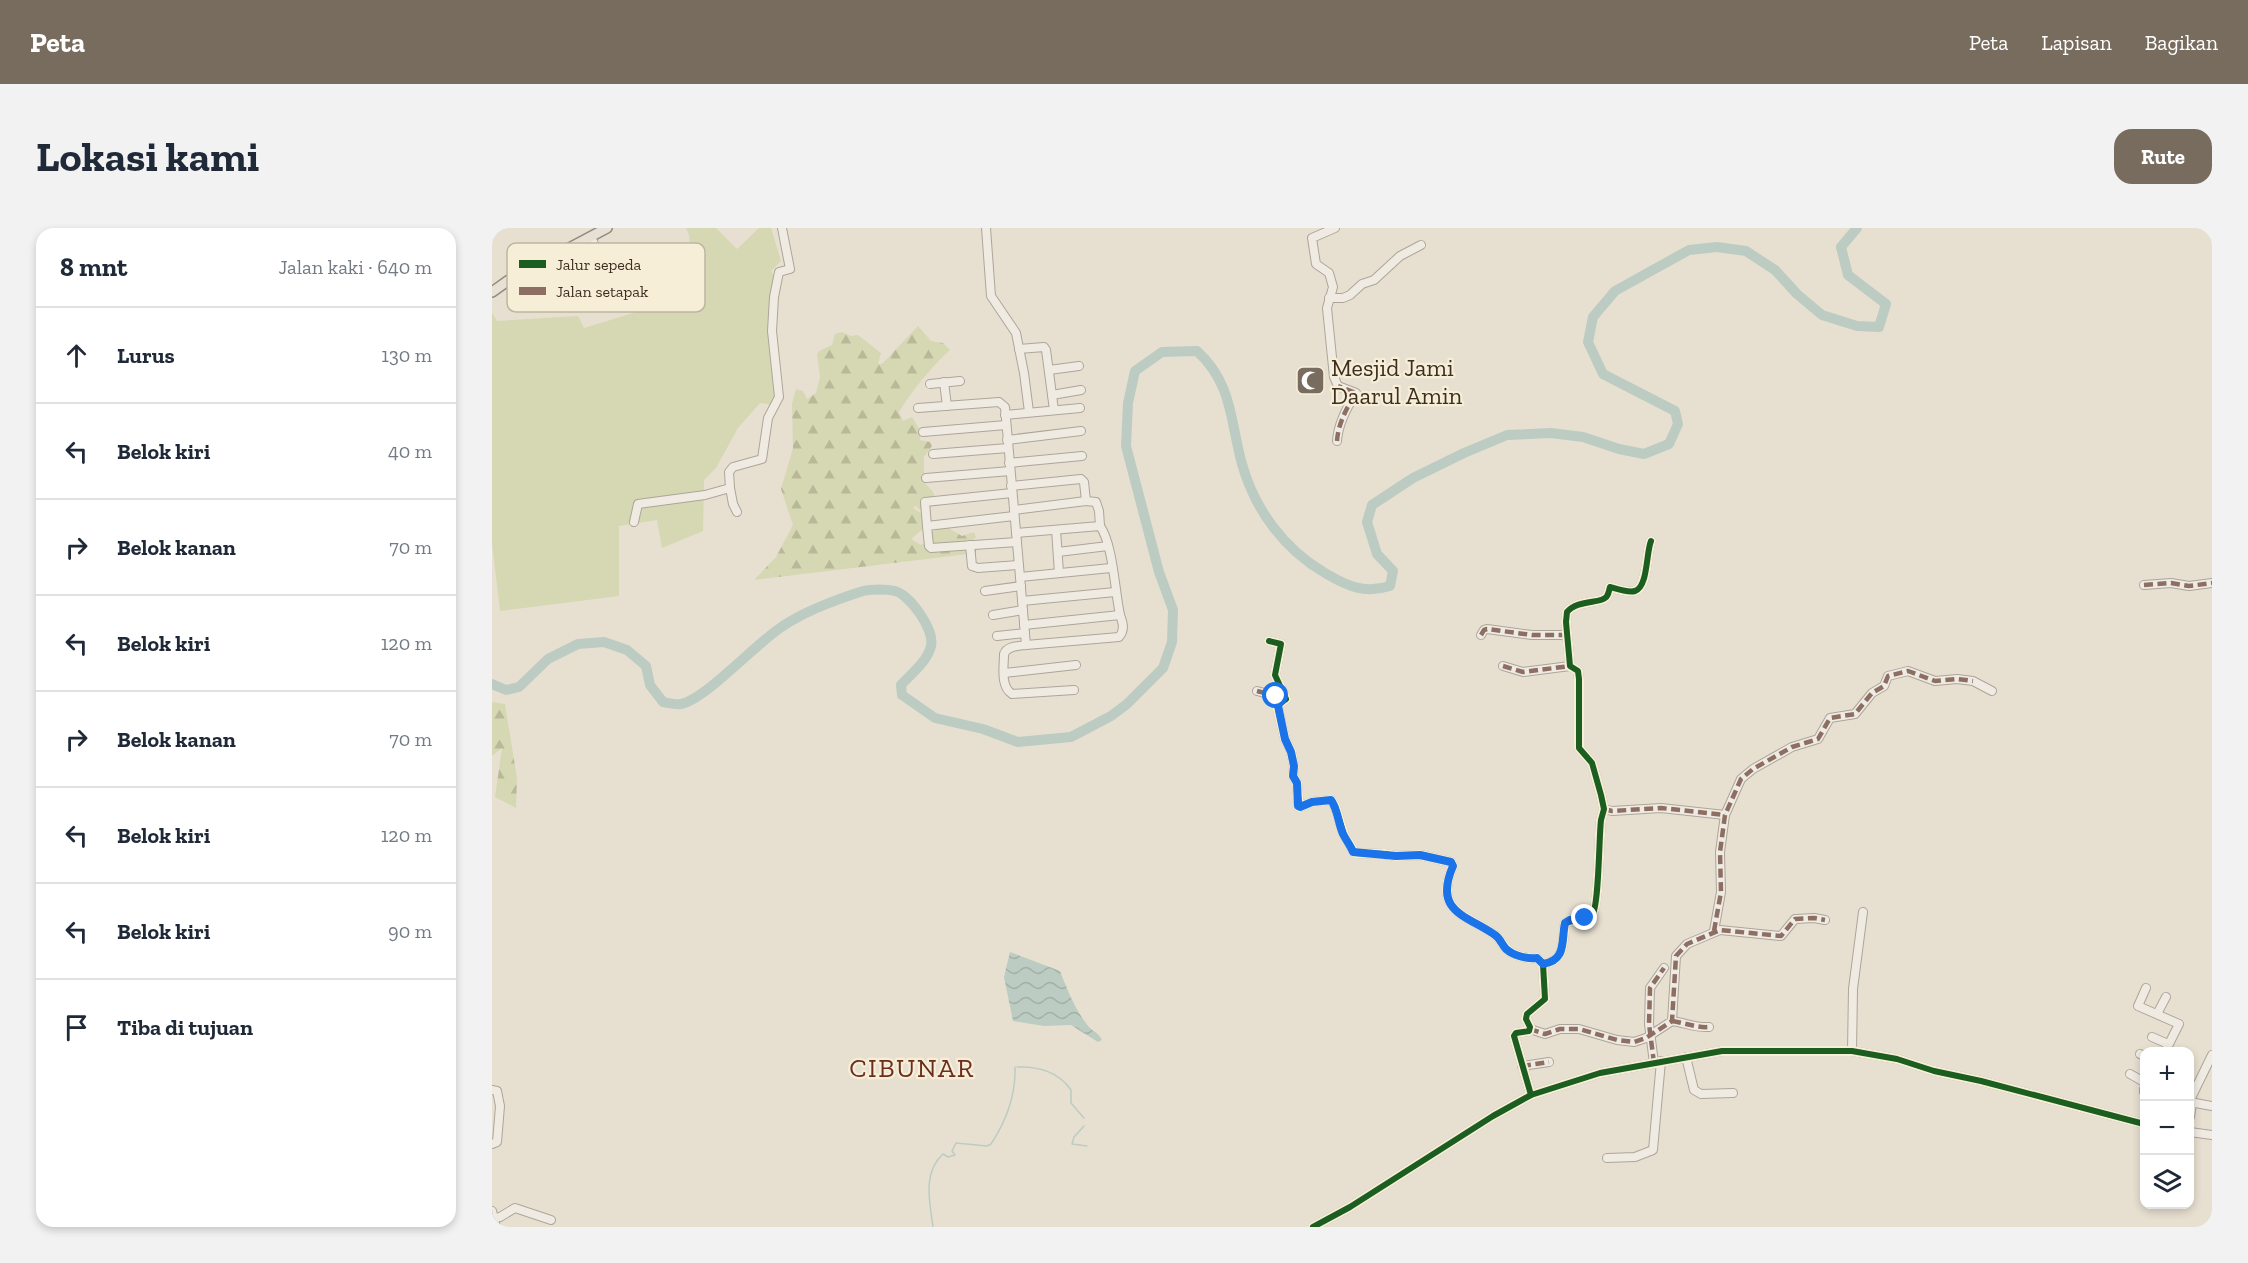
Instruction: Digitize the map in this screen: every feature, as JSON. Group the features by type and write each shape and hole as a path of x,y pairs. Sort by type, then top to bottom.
{"main road":[{"path":"580,243 607,228"},
{"path":"492,292 507,282"}],"street":[{"path":"737,512 733,504 729,472 733,467 760,460 763,457 768,418 779,397 777,367 773,350 774,297 779,272 790,269 782,228"},
{"path":"986,228 991,296 1016,333 1029,412"},
{"path":"1335,228 1312,238 1316,264 1331,276 1333,287 1329,298 1328,323 1334,377 1338,386 1356,393 1346,408 1337,441"},
{"path":"591,237 594,243"},
{"path":"1329,298 1343,298 1350,295 1362,284 1374,280 1400,256 1421,245"},
{"path":"1019,349 1044,347 1054,410"},
{"path":"1049,370 1078,366"},
{"path":"930,384 960,381"},
{"path":"944,382 946,406"},
{"path":"1052,394 1081,390"},
{"path":"918,408 999,402 1005,407 1026,645"},
{"path":"1005,415 1080,408"},
{"path":"923,432 1006,425"},
{"path":"933,454 1082,431"},
{"path":"926,478 1082,456"},
{"path":"1017,542 931,548 928,546 926,502 1081,479 1084,482 1086,501"},
{"path":"634,522 638,504 705,495 730,488"},
{"path":"927,526 1086,501 1096,502 1100,511 1100,526 1108,546 1123,632 1119,637 1026,645 1005,650 1004,684 1012,694 1074,690"},
{"path":"1016,533 1100,526"},
{"path":"1056,530 1059,573"},
{"path":"1570,666 1567,612 1577,604 1603,599 1610,588 1632,592 1640,588 1644,583 1647,551 1651,541"},
{"path":"970,545 972,566 978,568 1019,565"},
{"path":"1058,552 1108,546"},
{"path":"1020,577 1112,568"},
{"path":"2144,585 2171,583 2189,586 2212,583"},
{"path":"985,591 1020,586"},
{"path":"1022,601 1115,592"},
{"path":"993,615 1023,610"},
{"path":"997,636 1024,629 1120,615"},
{"path":"1481,635 1487,629 1532,635 1567,635"},
{"path":"1269,641 1281,644 1275,675 1286,699 1278,706"},
{"path":"1004,673 1076,665"},
{"path":"1503,666 1523,672 1570,666 1578,671 1580,748 1592,763 1604,809 1601,820 1597,890 1593,914 1590,917 1565,923 1565,938 1560,956 1550,963 1543,964"},
{"path":"1714,931 1721,892 1721,840 1725,815 1744,776 1752,769 1800,743 1818,739 1830,718 1855,714 1872,693 1884,686 1888,676 1908,671 1935,681 1957,679 1973,681 1992,691"},
{"path":"1257,691 1276,696 1285,739 1294,766 1293,776 1297,783 1299,807 1312,802 1331,800 1344,835 1355,853 1420,855 1451,862 1453,866 1448,878 1447,892 1459,915 1497,936 1511,952 1525,958 1537,958 1543,964 1545,998 1527,1014 1526,1019 1530,1029"},
{"path":"1604,809 1618,811 1661,808 1725,815"},
{"path":"1852,1051 1853,989 1863,912"},
{"path":"1672,1021 1677,954 1688,944 1703,939 1714,931 1782,936 1795,919 1825,920"},
{"path":"1607,1158 1635,1157 1653,1150 1657,1062 1651,1036 1650,988 1664,968"},
{"path":"2146,988 2138,1006 2179,1024 2168,1047"},
{"path":"2157,1014 2166,997"},
{"path":"1531,1095 1515,1036 1530,1029 1546,1034 1560,1029 1577,1029 1629,1042 1651,1036 1672,1021 1689,1024 1695,1028 1709,1027"},
{"path":"2152,1037 2166,1047"},
{"path":"1313,1227 1350,1207 1493,1116 1531,1095 1600,1073 1722,1051 1852,1051 1898,1059 1934,1071 2140,1123"},
{"path":"2190,1101 2212,1055"},
{"path":"1686,1057 1694,1090 1701,1094 1733,1093"},
{"path":"1522,1066 1549,1062"},
{"path":"2130,1074 2140,1079"},
{"path":"492,1090 497,1092 500,1106 497,1144 492,1144"},
{"path":"2194,1103 2212,1105"},
{"path":"2194,1133 2212,1135"},
{"path":"496,1227 494,1215 500,1217 515,1208 551,1220"}],"green space":[{"path":"686,228 716,228 737,249 759,228 771,228 781,261 771,271 777,282 773,297 777,368 775,405 760,403 738,428 716,468 704,480 703,531 662,548 657,520 619,526 619,596 500,611 492,543 492,313 497,321 578,316 584,328 636,312 705,312 705,243 690,243"},
{"path":"918,326 931,341 943,343 950,350 922,379 899,412 903,421 912,417 921,432 920,440 930,442 932,446 924,457 924,482 933,492 939,506 928,506 921,511 916,506 913,508 933,521 911,539 921,545 930,533 945,526 962,536 974,532 976,537 973,540 973,550 976,550 976,553 754,580 776,557 793,525 781,489 793,448 792,404 796,389 803,391 807,399 816,393 820,377 817,354 832,345 835,334 842,332 851,336 858,335 881,353 878,364 882,364"},
{"path":"492,702 505,704 517,778 516,808 495,797 502,748 492,756"}],"water":[{"path":"1010,952 1060,971 1080,1014 1102,1040 1098,1042 1071,1025 1044,1026 1013,1021 1004,977"}],"waterway":[{"path":"492,684 506,690 519,687 548,659 578,644 604,642 627,650 646,666 650,685 663,702 681,704 704,692 772,634 801,615 863,591 888,590 895,591 908,599 920,614 931,639 931,646 926,657 901,685 902,695 935,718 983,729 1018,742 1071,737 1111,716 1127,704 1163,668 1172,642 1173,610 1159,572 1126,446 1128,403 1135,371 1162,352 1197,351 1218,377 1224,390 1248,481 1263,512 1284,540 1310,563 1341,582 1364,589 1381,588 1390,586 1393,571 1377,554 1367,522 1372,505 1413,478 1507,435 1551,433 1583,437 1619,449 1644,454 1669,444 1678,424 1675,411 1603,374 1588,342 1593,317 1615,291 1689,250 1717,247 1746,251 1775,270 1797,294 1822,315 1857,326 1879,327 1886,304 1848,275 1841,247 1857,228"},
{"path":"933,1227 929,1189 932,1170 936,1162 943,1154 948,1157 955,1155 952,1151 956,1143 987,1146 991,1144 1009,1107 1014,1088 1015,1067"},
{"path":"1017,1067 1040,1069 1060,1079 1071,1090 1071,1103 1084,1118"},
{"path":"1084,1126 1074,1137 1072,1144 1087,1146"}],"marked path":[{"path":"1337,441 1339,428 1356,393 1338,386"},
{"path":"2144,585 2171,583 2189,586 2212,583"},
{"path":"1481,635 1487,629 1532,635 1567,635"},
{"path":"1503,666 1523,672 1570,666"},
{"path":"1714,931 1721,892 1720,852 1725,815 1741,779 1753,769 1792,747 1818,739 1830,718 1855,714 1872,693 1884,686 1888,676 1908,671 1935,681 1957,679 1973,681"},
{"path":"1257,691 1276,696 1278,706"},
{"path":"1604,809 1612,811 1661,808 1725,815"},
{"path":"1530,1029 1545,1034 1560,1029 1579,1029 1617,1040 1634,1042 1646,1038 1672,1021 1676,956 1687,944 1720,930 1781,936 1795,919 1825,920"},
{"path":"1654,1063 1649,1024 1650,988 1664,968"},
{"path":"1672,1021 1709,1027"},
{"path":"1522,1066 1549,1062"}],"cycle path":[{"path":"1543,964 1551,962 1560,954 1565,923 1587,919 1594,910 1601,820 1604,809 1592,763 1579,748 1579,679 1578,671 1570,666 1567,612 1577,605 1605,598 1610,587 1629,592 1639,588 1644,577 1651,541"},
{"path":"1269,641 1281,644 1275,675 1286,699 1279,704 1278,709 1285,739 1291,751 1299,807 1313,802 1331,800 1344,835 1355,853 1420,855 1451,862 1453,866 1447,893 1450,903 1456,910 1497,936 1513,954 1537,958 1543,964 1545,999 1527,1014 1529,1031 1516,1033 1514,1036 1531,1095"},
{"path":"1313,1227 1350,1207 1493,1116 1531,1095 1600,1073 1722,1051 1852,1051 1897,1059 1934,1071 2140,1123"}],"place":[{"name":"Mesjid Jami Daarul Amin","path":"1310,381"}],"district":[{"name":"CIBUNAR","path":"912,1068"}],"route":[{"path":"1276,696 1285,739 1294,766 1293,779 1297,783 1298,806 1331,800 1353,852 1392,856 1420,855 1451,862 1453,866 1448,878 1447,892 1459,915 1497,936 1507,950 1525,958 1537,958 1543,964 1550,963 1560,956 1565,938 1565,923 1585,918"}]}
